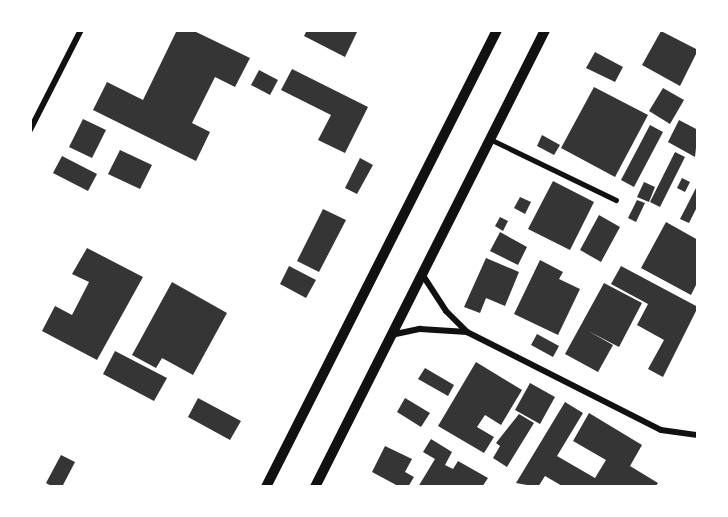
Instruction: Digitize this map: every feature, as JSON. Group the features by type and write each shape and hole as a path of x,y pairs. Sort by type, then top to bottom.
{"street":[{"path":"30,130 81,30"},
{"path":"266,487 497,30"},
{"path":"315,487 545,30"},
{"path":"422,274 446,311 467,332 661,430 698,435"},
{"path":"390,336 420,329 467,332"}],"lane":[{"path":"490,139 616,200"}],"building":[{"path":"177,30 192,30 250,58 235,87 215,77 192,123 210,132 196,161 93,110 107,82 143,100"},
{"path":"307,30 358,30 345,57 304,36"},
{"path":"661,31 698,50 680,86 642,65"},
{"path":"595,52 623,67 615,82 586,68"},
{"path":"292,69 368,107 345,153 318,140 331,115 281,90"},
{"path":"259,70 278,80 270,95 251,85"},
{"path":"594,87 648,115 615,177 561,148"},
{"path":"663,88 684,100 670,124 649,111"},
{"path":"83,119 106,130 92,158 69,147"},
{"path":"679,120 698,130 695,157 668,142"},
{"path":"650,125 663,132 634,187 621,180"},
{"path":"542,135 560,145 554,155 537,146"},
{"path":"120,150 152,165 140,189 108,174"},
{"path":"675,152 685,157 660,207 650,202"},
{"path":"62,156 97,174 88,191 53,173"},
{"path":"360,158 373,165 357,194 345,188"},
{"path":"682,178 690,182 685,192 677,188"},
{"path":"553,181 594,202 570,250 528,229"},
{"path":"644,182 655,187 649,202 637,197"},
{"path":"698,184 698,205 689,223 680,219"},
{"path":"520,197 531,202 525,214 514,208"},
{"path":"637,200 645,203 636,222 628,218"},
{"path":"323,209 346,220 319,272 297,261"},
{"path":"599,215 620,227 601,262 580,250"},
{"path":"500,217 508,221 503,231 495,226"},
{"path":"666,222 698,240 698,281 691,295 641,268"},
{"path":"500,232 527,247 518,265 490,251"},
{"path":"87,248 143,277 97,360 42,331 55,306 72,315 89,282 72,274"},
{"path":"486,258 519,272 505,306 486,298 480,313 464,307"},
{"path":"540,260 563,272 559,279 580,289 558,335 514,314"},
{"path":"289,266 316,280 306,298 280,284"},
{"path":"621,266 698,307 663,377 648,369 664,340 637,325 648,304 611,284"},
{"path":"172,282 227,313 193,375 162,358 156,368 132,355"},
{"path":"604,283 642,303 619,347 588,331 613,345 598,372 565,354"},
{"path":"537,334 559,346 553,357 531,345"},
{"path":"115,351 167,378 154,401 103,374"},
{"path":"476,362 522,390 501,425 485,415 477,427 494,437 484,453 438,426"},
{"path":"425,368 454,385 448,396 418,379"},
{"path":"530,383 555,397 540,424 515,410"},
{"path":"198,398 241,421 230,440 188,417"},
{"path":"405,398 430,413 421,427 397,412"},
{"path":"565,402 583,413 557,456 595,478 606,460 573,441 589,413 642,445 630,466 658,483 655,487 564,487 545,476 538,487 516,483"},
{"path":"519,414 534,423 507,467 493,458 500,446 496,443"},
{"path":"431,439 452,452 445,465 453,469 458,461 488,478 482,487 418,487 435,459 423,452"},
{"path":"385,446 412,459 405,472 414,477 408,487 400,487 372,472"},
{"path":"61,455 75,462 62,487 53,487 46,483"}]}
